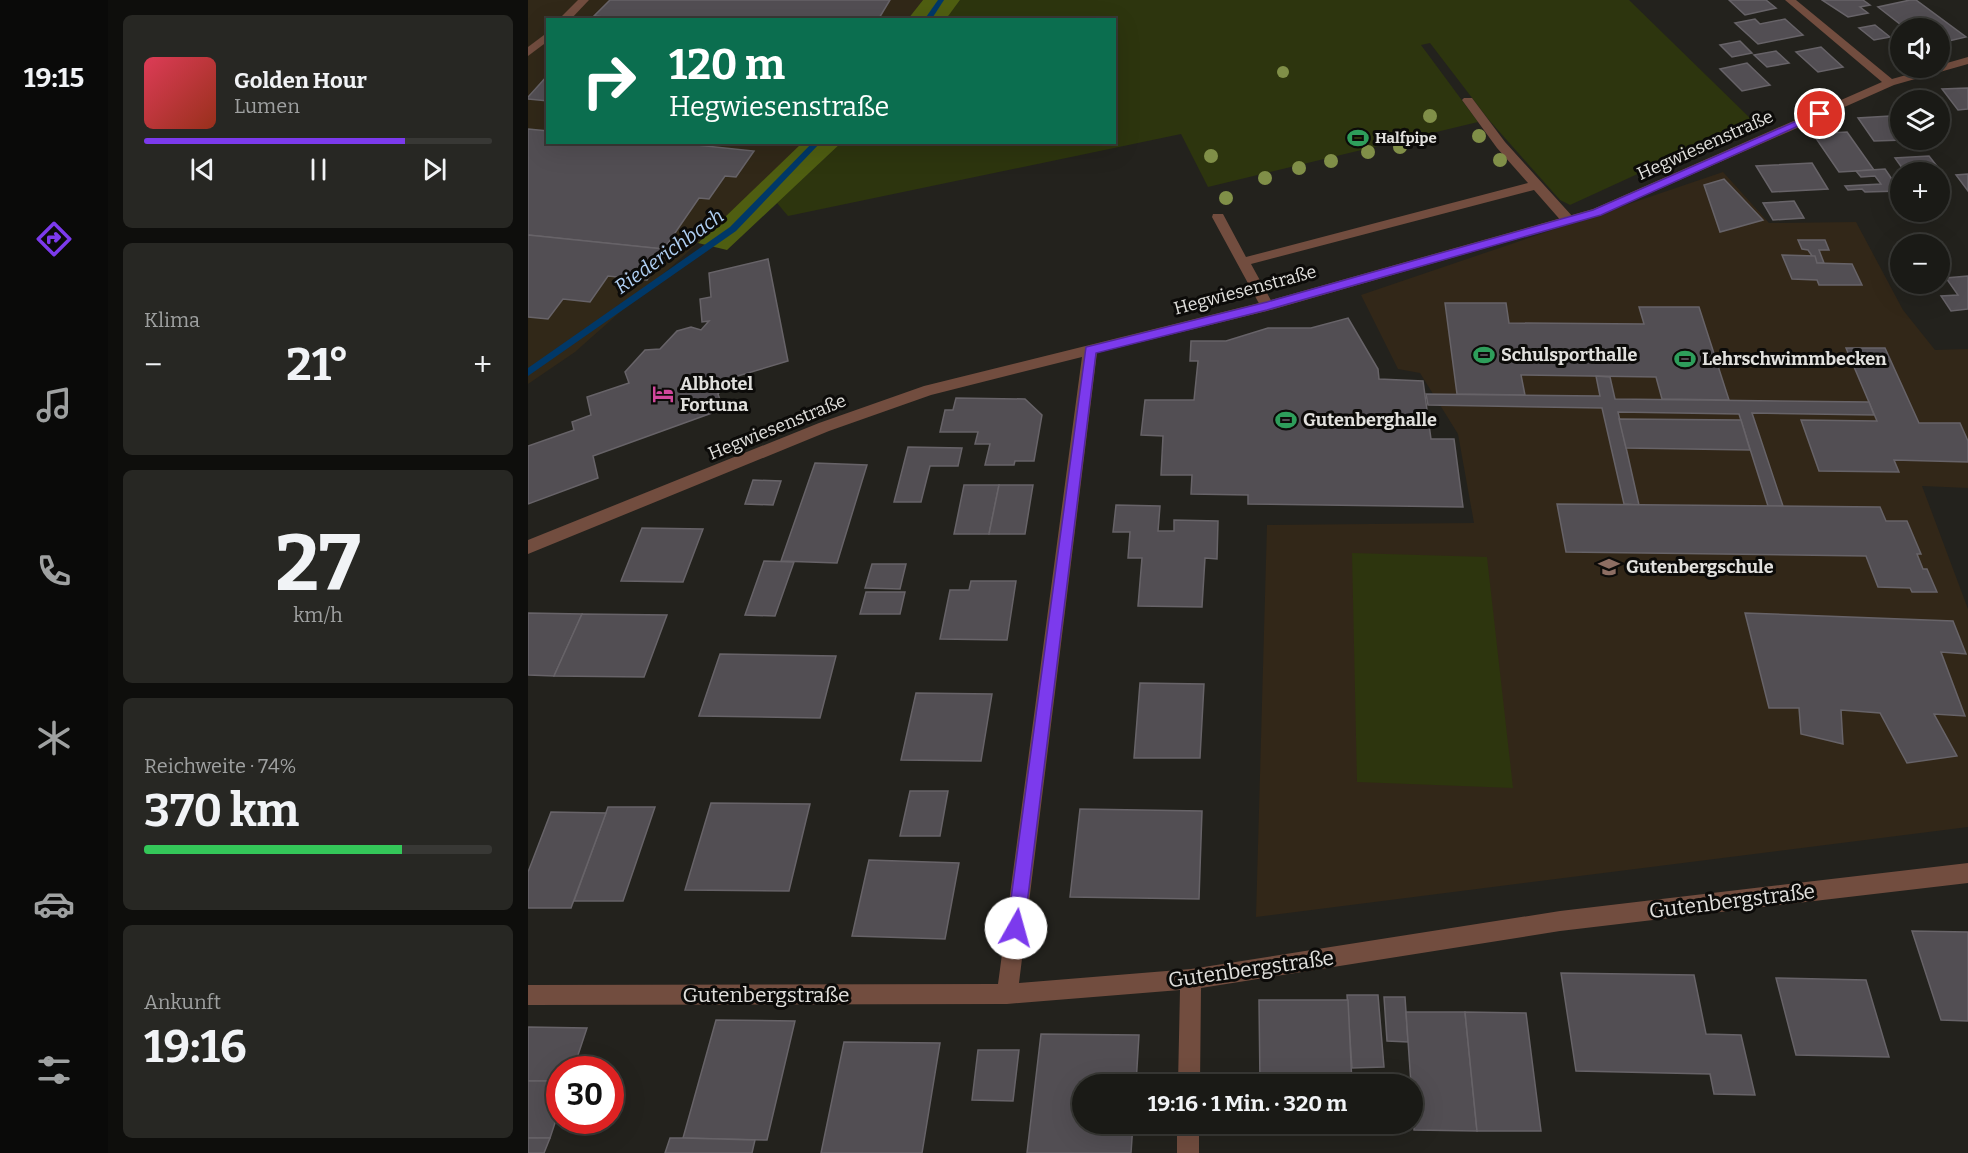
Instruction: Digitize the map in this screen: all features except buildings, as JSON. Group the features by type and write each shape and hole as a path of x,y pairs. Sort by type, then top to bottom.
{"street":[{"path":"565,18 584,0"},
{"path":"1790,0 1890,83"},
{"path":"528,53 546,36"},
{"name":"Hegwiesenstraße","path":"528,547 824,428 929,390 1267,306 1568,220 1630,199 1890,83 1968,60"},
{"path":"1468,100 1501,145 1568,220"},
{"path":"1243,262 1536,185"},
{"path":"1218,217 1267,306"},
{"path":"1007,994 1090,350"},
{"name":"Gutenbergstraße","path":"528,995 1007,994 1191,980 1560,921 1968,873"},
{"path":"1189,1074 1191,980"},
{"path":"1188,1134 1188,1153"}],"shaded area":[{"path":"528,0 923,0 909,18 546,18 546,144 802,144 698,243 575,352 528,384"},
{"name":"Gutenbergschule","path":"1723,172 1769,223 1856,222 1890,286 1890,294 1894,294 1903,310 1935,350 1968,349 1968,488 1922,486 1968,609 1968,827 1256,917 1267,525 1474,523 1458,434 1420,373 1398,369 1361,295"}],"green space":[{"path":"923,0 960,0 947,18 909,18"},
{"path":"960,0 1629,0 1753,121 1570,205 1560,200 1489,120 1430,43 1421,45 1478,122 1208,187 1181,134 788,216 777,203 840,144 1116,144 1116,18 947,18"},
{"path":"801,144 840,144 727,250 698,243"},
{"path":"1352,553 1487,557 1513,788 1357,782"}],"waterway":[{"name":"Riederichbach","path":"928,18 941,0"},
{"name":"Riederichbach","path":"528,373 733,229 816,144"}],"place":[{"name":"Halfpipe","path":"1358,138"},
{"name":"Schulsporthalle","path":"1484,355"},
{"name":"Lehrschwimmbecken","path":"1685,359"},
{"name":"Albhotel Fortuna","path":"663,394"},
{"name":"Gutenberghalle","path":"1286,420"},
{"name":"Gutenbergschule","path":"1609,567"}],"route":[{"path":"1016,928 1090,350 1267,306 1597,212 1820,114"}]}
